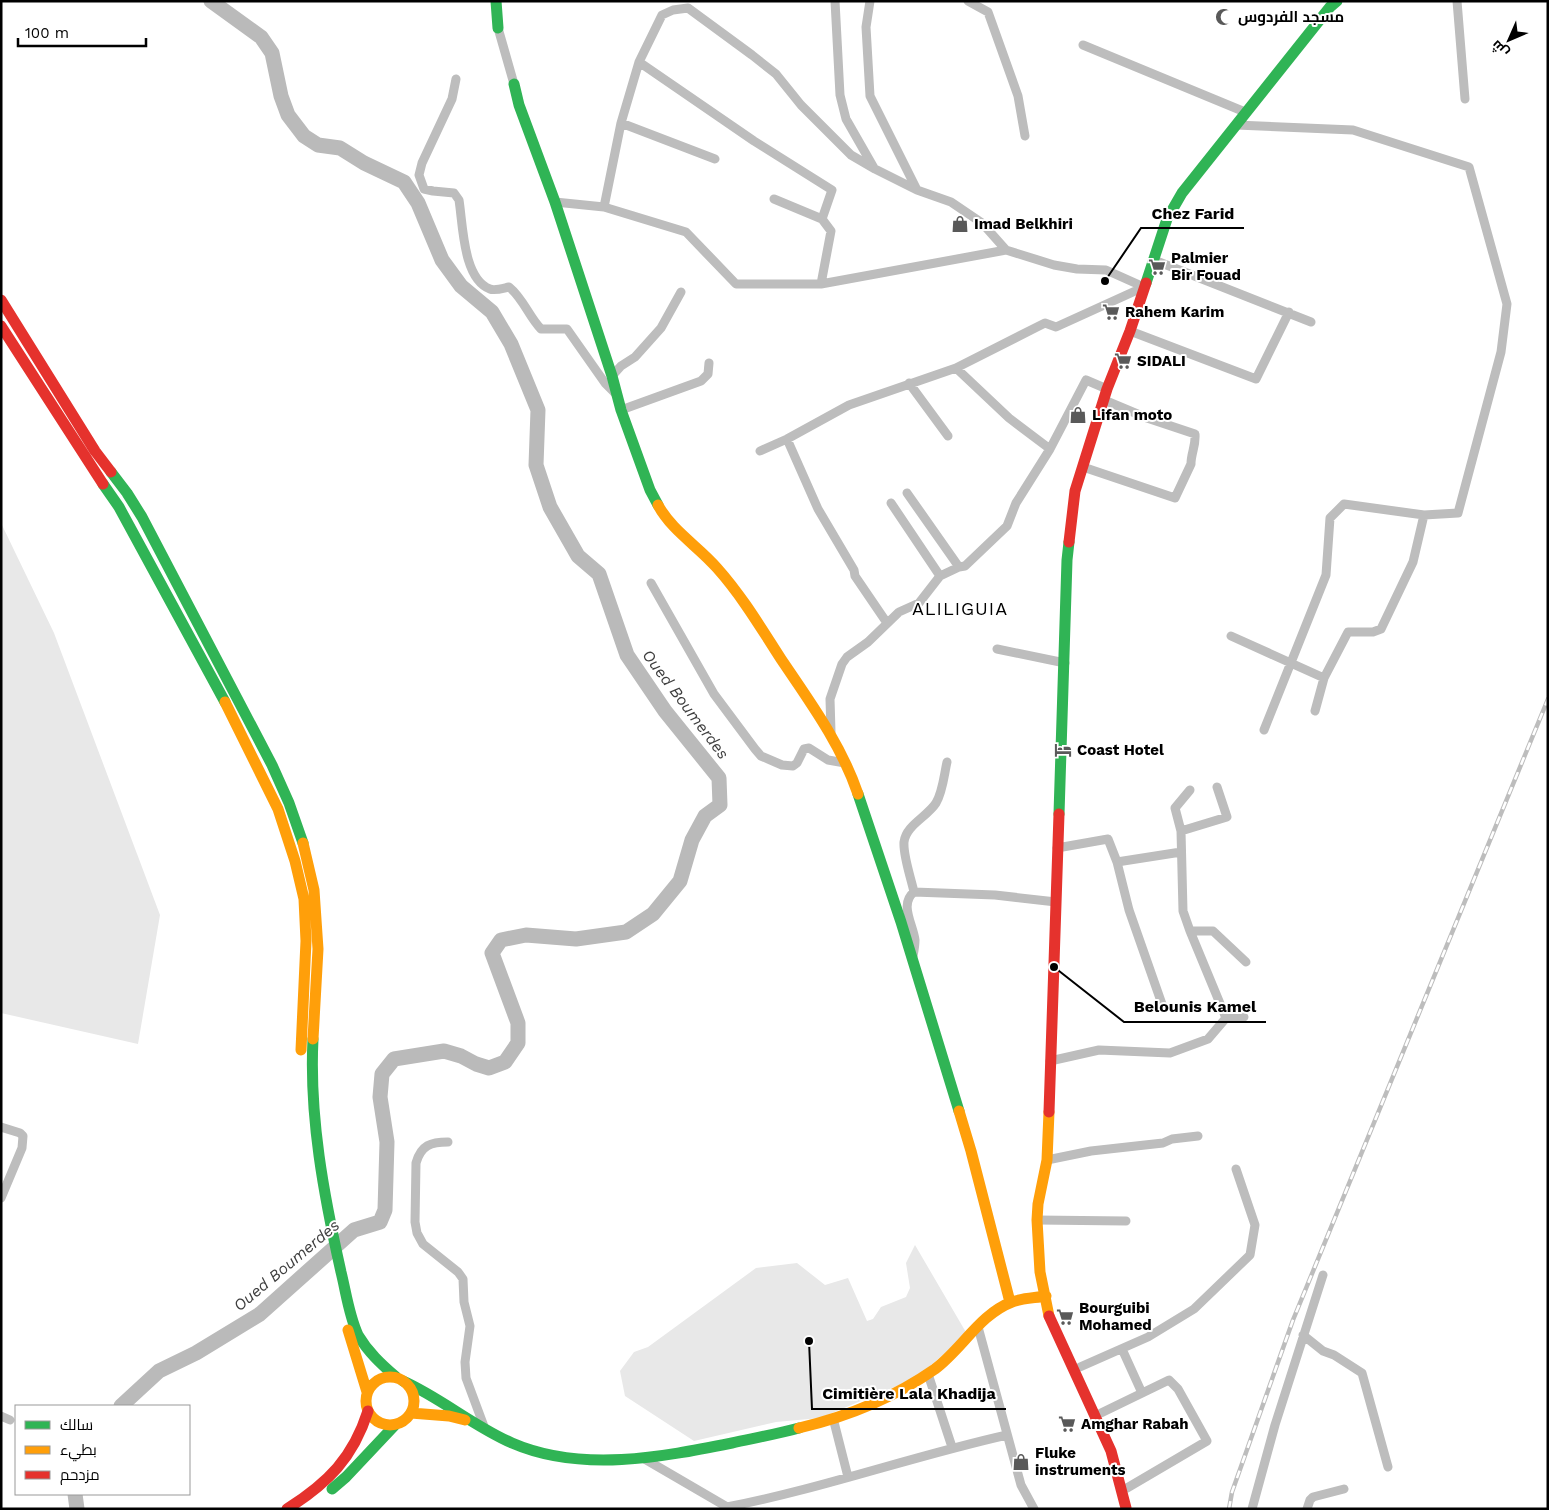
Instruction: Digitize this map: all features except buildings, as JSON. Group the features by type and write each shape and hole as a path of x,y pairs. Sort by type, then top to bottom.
{"main road":[{"path":"496,1 498,28"},
{"path":"1126,1508 1111,1451 1049,1315 1040,1272 1037,1220 1038,1204 1047,1160 1067,560 1074,492 1105,394 1130,331 1167,219 1182,192 1330,7 1337,1"},
{"path":"514,84 533,146 555,202 612,376 621,410 650,490 662,512 679,533 722,575 748,609 832,735 852,776 867,818 971,1150 1010,1302"},
{"path":"1,300 95,451 123,487 142,517 272,765 302,839 314,890 318,949 311,1052 312,1098 328,1235"},
{"path":"1,326 119,508 176,609 242,733 278,808 295,861 304,899 306,941 301,1082 303,1111 314,1187 334,1260 345,1321 368,1392"},
{"path":"307,1509 346,1477 395,1425 407,1418 411,1413 414,1399 409,1386 374,1357 358,1334 334,1260"},
{"path":"287,1509 326,1482 353,1450 364,1428 368,1411 366,1398 368,1392 371,1386 382,1378 400,1379 424,1390 485,1429 505,1440 530,1449 554,1454 608,1459 642,1457 703,1449 807,1427 833,1418 880,1398 928,1374 957,1350 996,1310 1010,1302 1046,1296"},
{"path":"1049,1308 1080,1367 1122,1463 1128,1499 1126,1508"},
{"path":"368,1411 379,1422 395,1425"},
{"path":"411,1413 449,1416 473,1422"}],"street":[{"path":"673,10 679,1"},
{"path":"836,1 840,95 846,119 874,169"},
{"path":"870,1 866,27 870,96 917,190"},
{"path":"968,1 988,12 1018,96 1025,136"},
{"path":"1457,1 1465,99"},
{"path":"604,208 621,123 639,62 662,15 673,10 688,8 776,74 801,105 851,155 874,169 917,190 951,202 982,223 1006,250"},
{"path":"498,28 514,84"},
{"path":"1083,45 1245,112"},
{"path":"639,62 754,141 832,190 822,219"},
{"path":"456,79 452,99 422,163 419,175 424,189 454,193 459,200 470,269 480,284 492,290 509,287 515,292 533,321 541,329 567,329 605,383 616,395"},
{"path":"621,123 715,159"},
{"path":"1236,125 1354,130 1469,167 1506,304 1501,352 1458,513 1424,515 1344,504 1330,518 1326,575 1264,730"},
{"path":"774,199 822,219 831,231 822,284"},
{"path":"555,202 604,208 686,232 736,284 822,284 1006,250 1054,265 1078,269 1106,270 1144,287"},
{"path":"1154,260 1311,322"},
{"path":"760,451 787,439 849,405 956,368 1045,323 1056,327 1144,287"},
{"path":"612,376 635,357 661,328 681,292"},
{"path":"1130,331 1256,379 1289,312"},
{"path":"621,410 702,381 708,374 709,362"},
{"path":"956,368 1009,418 1050,449"},
{"path":"832,735 830,698 842,664 847,657 868,642 899,612 919,604 940,576 965,566 1007,526 1016,503 1050,449 1086,380 1105,394 1146,418 1195,434 1196,443 1191,464 1175,498 1083,466"},
{"path":"909,383 948,436"},
{"path":"787,439 818,509 854,570 855,576 887,623"},
{"path":"907,493 959,567"},
{"path":"891,503 940,576"},
{"path":"1315,711 1324,678 1348,632 1373,632 1381,629 1413,562 1424,515"},
{"path":"651,583 714,694 760,756 782,765 793,766 804,749 809,748 828,760 846,763"},
{"path":"1231,636 1324,678"},
{"path":"997,649 1065,662"},
{"path":"914,892 904,847 905,838 909,830 935,804 941,789 947,762"},
{"path":"1181,831 1227,817 1217,787"},
{"path":"1190,790 1175,808 1181,831 1183,911 1226,1018"},
{"path":"1057,848 1108,840 1117,862 1129,910 1163,1007"},
{"path":"1117,862 1181,852"},
{"path":"912,960 915,940 906,905 908,897 914,892 995,895 1056,902"},
{"path":"1190,931 1214,931 1246,962"},
{"path":"1050,1061 1099,1050 1170,1053 1208,1039 1226,1018 1244,1017"},
{"path":"1,1127 24,1136 22,1148 1,1198"},
{"path":"1047,1160 1091,1151 1163,1143 1172,1139 1198,1136"},
{"path":"448,1142 432,1143 421,1151 418,1157 416,1164 415,1228 423,1244 458,1272 463,1279 464,1302 470,1326 465,1362 466,1378 485,1429"},
{"path":"1080,1367 1148,1338 1194,1309 1250,1255 1255,1225 1236,1169"},
{"path":"1037,1220 1126,1221"},
{"path":"1252,1509 1275,1425 1323,1275"},
{"path":"978,1327 1021,1485 1034,1509"},
{"path":"1303,1335 1323,1351 1334,1355 1362,1373 1388,1467"},
{"path":"1122,1349 1142,1392"},
{"path":"928,1374 952,1447"},
{"path":"1101,1413 1169,1380 1178,1389 1207,1441 1127,1488"},
{"path":"833,1418 848,1477"},
{"path":"642,1457 726,1508 774,1498 952,1447 1007,1435"},
{"path":"1307,1509 1313,1497 1344,1489"}],"shaded area":[{"path":"1,523 54,633 160,915 138,1044 1,1013"},
{"path":"915,1245 967,1334 916,1378 820,1418 776,1422 694,1441 625,1396 620,1371 634,1352 648,1347 756,1268 797,1263 825,1285 848,1278 867,1321 873,1319 881,1307 906,1297 910,1288 906,1263"}],"waterway":[{"name":"Oued Boumerdes","path":"122,1405 159,1371 196,1353 260,1314 354,1230 380,1222 385,1210 387,1142 380,1097 382,1074 394,1059 444,1051 489,1068 505,1062 518,1043 518,1023 492,953 501,940 526,935 576,939 626,932 653,914 680,881 692,840 705,816 720,805 719,778 665,711 627,655 599,574 578,556 550,507 536,465 538,410 511,344 492,312 461,286 442,260 418,203 404,182 364,163 340,148 318,145 304,136 288,115 281,96 272,53 261,37 211,1"},
{"name":"Oued Boumerdes","path":"75,1495 77,1509"}],"railway":[{"path":"1229,1509 1232,1492 1293,1320 1548,699"}],"traffic: fast":[{"path":"496,1 498,28"},
{"path":"1146,283 1167,219 1182,193 1330,7 1337,1"},
{"path":"514,84 519,105 555,202 612,376 621,410 650,490 658,505"},
{"path":"111,472 142,517 272,765 289,803 303,843"},
{"path":"103,484 119,507 225,702"},
{"path":"1059,814 1069,542"},
{"path":"858,794 901,922 959,1111"},
{"path":"313,1039 313,1098 319,1156 350,1312 358,1335 366,1347 396,1377"},
{"path":"403,1381 431,1395 484,1429 512,1443 538,1452 566,1458 622,1460 650,1457 705,1448 799,1428"},
{"path":"332,1489 346,1477 395,1425"}],"traffic: slow":[{"path":"658,505 670,523 717,568 759,624 814,707 834,741 858,794"},
{"path":"225,702 278,809 295,861 304,899 306,941 301,1050"},
{"path":"303,843 314,890 318,949 313,1039"},
{"path":"959,1111 1010,1302"},
{"path":"1049,1112 1047,1160 1038,1204 1037,1220 1040,1272 1049,1316"},
{"path":"799,1428 852,1412 887,1397 935,1369 981,1323 1001,1308 1012,1302 1046,1296"},
{"path":"348,1330 367,1392"},
{"path":"385,1377 395,1377 407,1384 414,1396 414,1401 414,1406 407,1418 395,1425 385,1425 377,1421 370,1414 366,1406 366,1396 370,1388 377,1381 385,1377"},
{"path":"411,1413 449,1416 465,1420"}],"traffic: jam":[{"path":"1069,542 1075,491 1107,389 1130,331 1146,283"},
{"path":"1,300 95,451 111,472"},
{"path":"1,326 103,484"},
{"path":"1049,1112 1059,814"},
{"path":"1049,1316 1111,1451 1126,1508"},
{"path":"287,1509 327,1479 347,1456 362,1428 368,1411"}],"place":[{"name":"مسجد الفردوس","path":"1224,17"},
{"name":"Imad Belkhiri","path":"960,224"},
{"name":"Palmier Bir Fouad","path":"1157,267"},
{"name":"Chez Farid","path":"1105,281"},
{"name":"Rahem Karim","path":"1111,312"},
{"name":"SIDALI","path":"1123,361"},
{"name":"Lifan moto","path":"1078,415"},
{"name":"Coast Hotel","path":"1063,750"},
{"name":"Belounis Kamel","path":"1054,967"},
{"name":"Bourguibi Mohamed","path":"1065,1317"},
{"name":"Cimitière Lala Khadija","path":"809,1341"},
{"name":"Amghar Rabah","path":"1067,1424"},
{"name":"Fluke instruments","path":"1021,1462"}],"district":[{"name":"ALILIGUIA","path":"960,609"}]}
